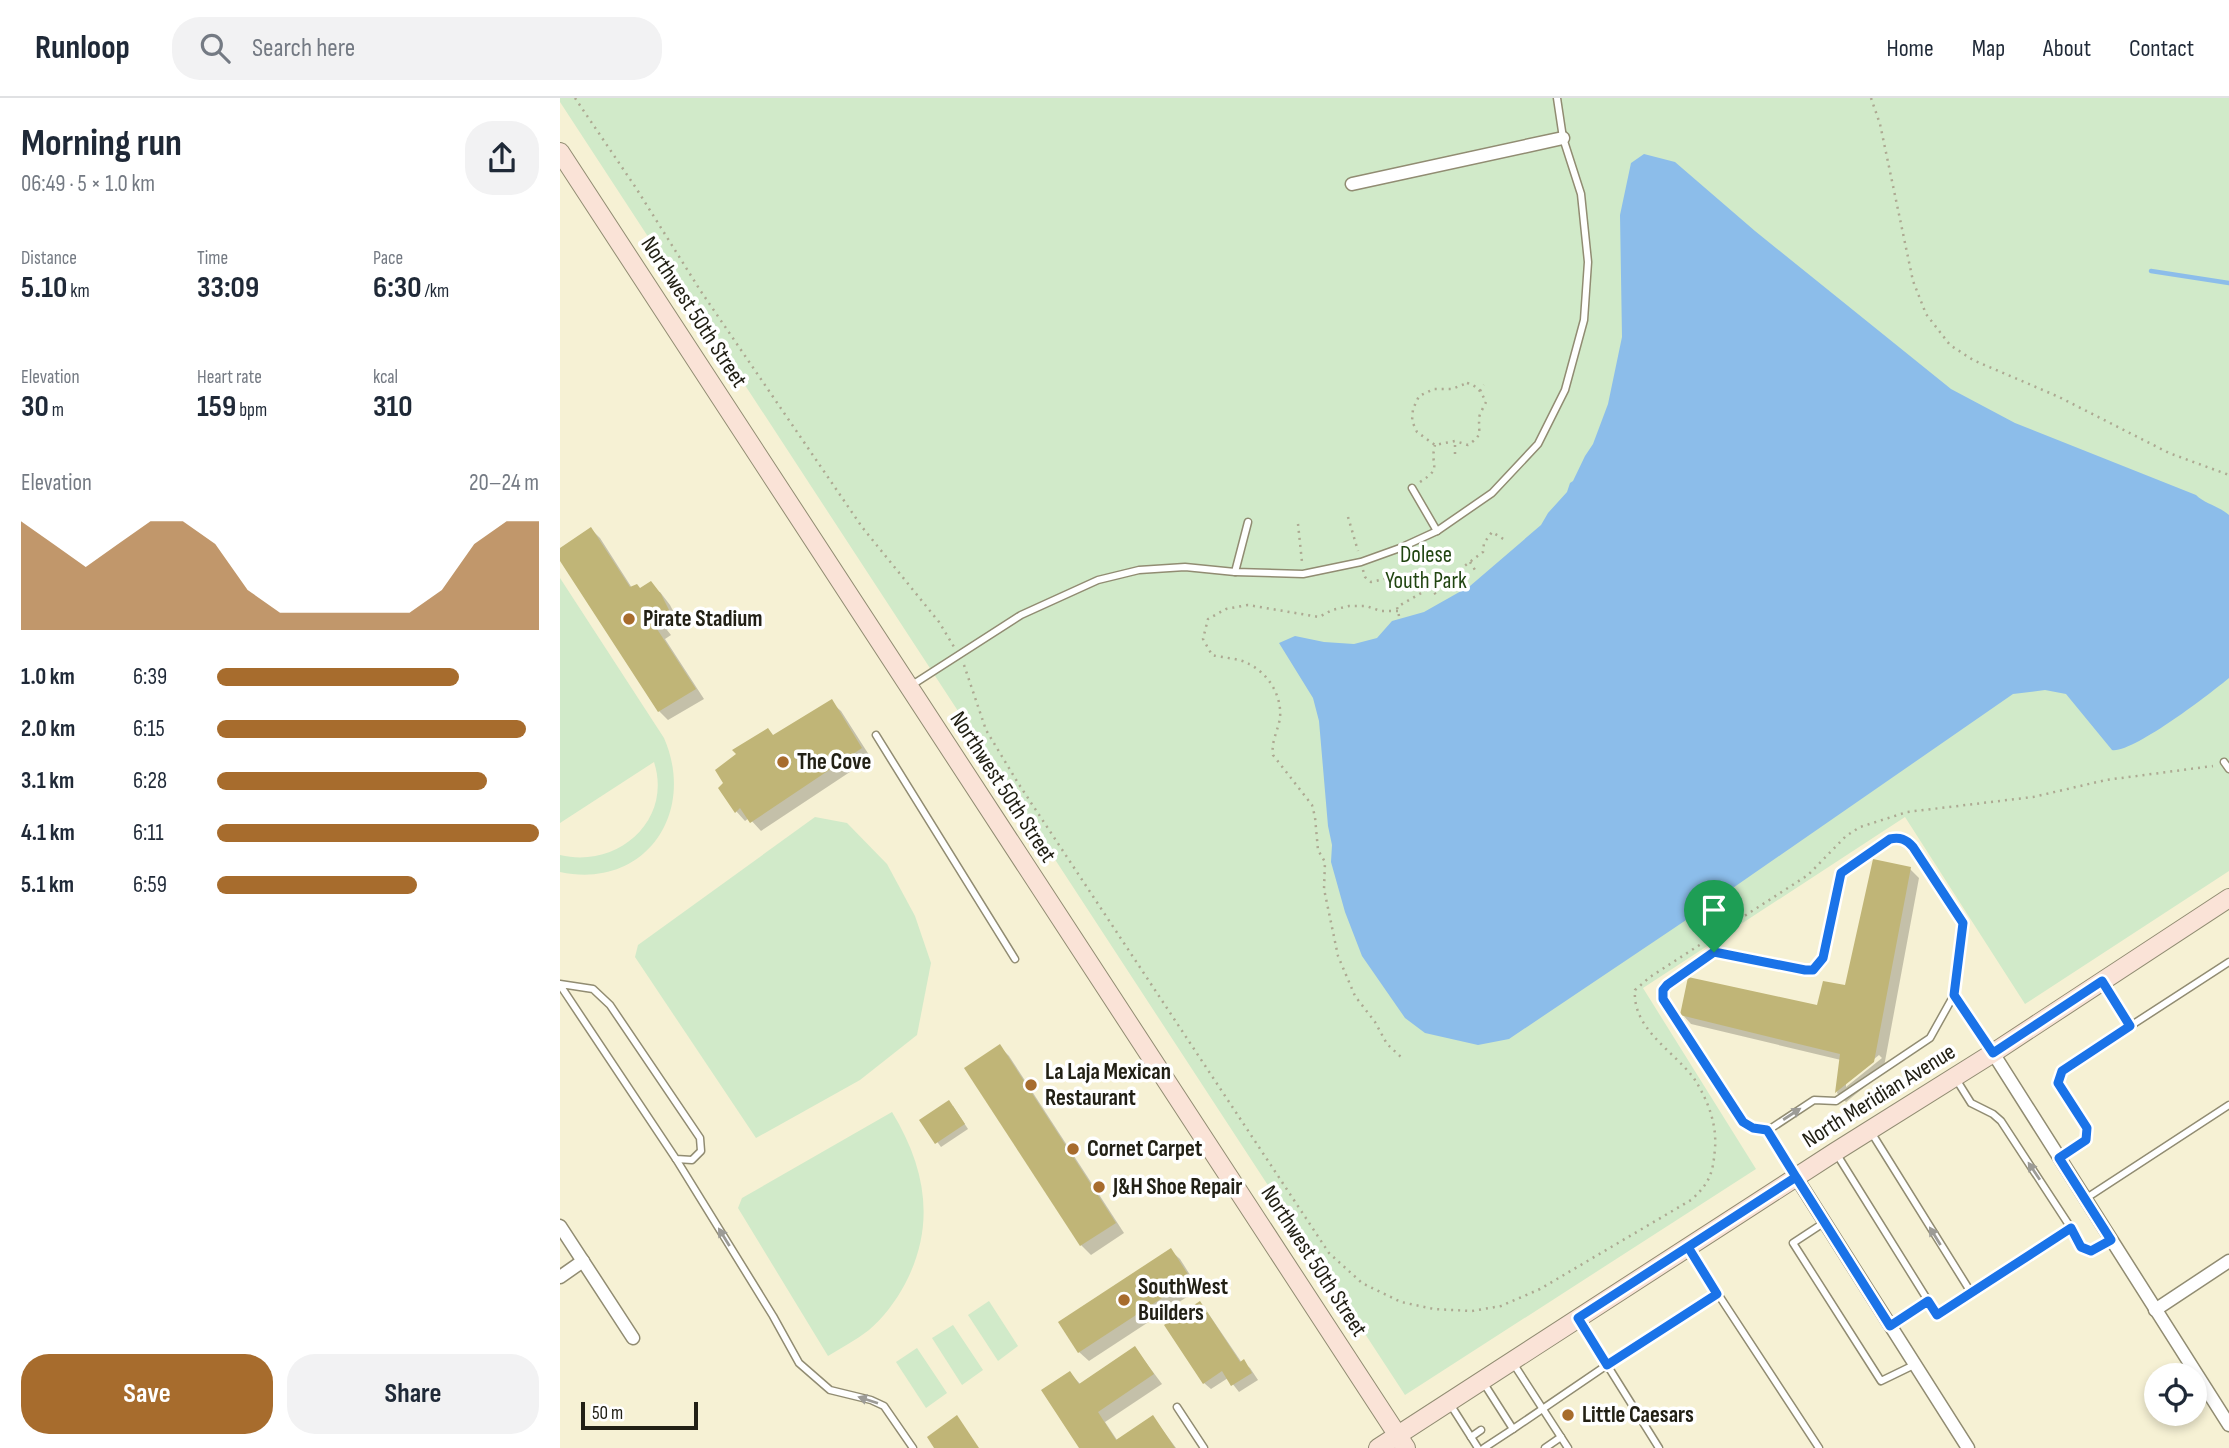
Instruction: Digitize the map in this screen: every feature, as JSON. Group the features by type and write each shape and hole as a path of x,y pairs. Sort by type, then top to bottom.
{"main road":[{"name":"Northwest 50th Street","path":"560,152 1402,1442"},
{"name":"North Meridian Avenue","path":"1378,1448 1402,1442 1449,1403 1512,1361 1993,1053 2229,898"}],"street":[{"path":"1352,184 1563,138"},
{"path":"1993,1053 2229,1425"},
{"path":"1796,1177 1968,1448"},
{"path":"560,1226 633,1338"},
{"path":"560,1277 583,1261"},
{"path":"2155,1310 2229,1261"}],"lane":[{"path":"909,686 1021,615 1098,580 1139,570 1185,567 1303,574 1361,562 1437,531 1492,493 1538,444 1565,390 1584,320 1588,261 1581,194 1563,138 1558,98"},
{"path":"1412,488 1437,531"},
{"path":"1235,572 1248,522"},
{"path":"876,735 1015,959"},
{"path":"2224,762 2229,769"},
{"path":"1897,838 1913,847 1963,923 1954,995 1930,1038 1836,1101 1814,1100 1767,1130 1753,1128 1743,1122 1663,999 1663,990 1709,954 1719,951 1813,970 1823,958 1841,873 1890,839 1897,838"},
{"path":"2059,1158 2086,1140 2087,1128 2058,1083 2062,1071 2229,962"},
{"path":"2102,981 2130,1026"},
{"path":"560,985 676,1159 799,1363 830,1390 884,1406 913,1448"},
{"path":"560,985 593,989 610,1005 694,1127 700,1138 701,1151 692,1160 676,1159"},
{"path":"1954,995 1993,1053"},
{"path":"1955,1077 1971,1103 2001,1121 2081,1247 2091,1251 2111,1240"},
{"path":"2085,1199 2229,1105"},
{"path":"1767,1130 1796,1177"},
{"path":"1870,1130 1972,1293"},
{"path":"1835,1152 1937,1315 2071,1228"},
{"path":"1825,1222 1793,1243 1815,1278 1881,1381 1915,1364"},
{"path":"1688,1247 1819,1448"},
{"path":"1485,1448 1717,1294"},
{"path":"1890,1326 1928,1301"},
{"path":"1578,1318 1659,1448"},
{"path":"1512,1361 1568,1448"},
{"path":"1482,1381 1513,1429"},
{"path":"1449,1403 1478,1448"},
{"path":"1177,1407 1205,1448"},
{"path":"1496,1421 1504,1415"},
{"path":"1471,1437 1481,1430"},
{"path":"1545,1448 1561,1437"}],"path":[{"path":"575,98 700,290 862,527 950,639"},
{"path":"1871,98 1880,124 1913,281 1926,314 1950,345 1973,360 2059,397 2169,453 2229,475"},
{"path":"1467,383 1480,391 1486,402 1479,418 1482,428 1477,438 1468,445 1455,441 1435,445 1417,432 1412,421 1413,409 1419,396 1434,389 1452,389 1467,383"},
{"path":"1480,391 1484,385"},
{"path":"1455,441 1455,454"},
{"path":"1412,488 1434,472 1436,467 1432,457 1435,445"},
{"path":"1298,524 1303,574"},
{"path":"1401,1058 1387,1044 1375,1022 1355,996 1338,956 1324,889 1325,862 1318,850 1312,805 1273,755 1272,746 1280,705 1276,692 1263,674 1248,663 1212,655 1203,639 1208,619 1226,609 1248,605 1319,617 1349,606 1366,606 1398,613 1397,607 1442,581 1446,574 1455,573 1483,552 1484,543 1492,532 1505,540"},
{"path":"1470,562 1475,570"},
{"path":"1430,587 1436,595"},
{"path":"965,666 986,730 1018,783 1329,1253 1362,1283 1401,1302 1434,1309 1472,1311 1501,1306 1540,1289 1691,1200 1706,1186 1714,1168 1716,1136 1709,1105 1692,1077 1639,1015 1634,1002 1635,990 1650,977 1808,875 1860,827 1907,812 2033,797 2106,780 2213,766 2224,762"}],"green space":[{"name":"Dolese Youth Park","path":"560,98 2229,98 2229,871 2025,1004 1905,817 1643,988 1756,1169 1405,1395 560,102"},
{"path":"560,578 664,738 672,766 673,794 668,819 656,840 639,858 616,869 590,875 560,872 560,855 601,855 636,836 648,821 658,784 654,762 560,823"},
{"path":"815,817 847,823 887,864 915,916 931,963 917,1035 860,1080 756,1138 635,957 638,945"},
{"path":"892,1112 913,1154 919,1175 923,1197 921,1240 905,1284 889,1309 869,1330 828,1356 738,1208 742,1198"},
{"path":"989,1301 1018,1346 998,1361 968,1315"},
{"path":"953,1325 983,1370 962,1385 932,1338"},
{"path":"917,1348 947,1393 926,1408 896,1362"}],"water":[{"path":"1644,154 1675,162 1755,231 1951,389 2015,423 2196,495 2229,515 2229,678 2153,733 2122,749 2112,750 2066,694 2045,690 2013,694 1509,1039 1478,1045 1425,1033 1405,1018 1362,956 1345,912 1331,862 1332,845 1319,721 1313,698 1279,643 1295,636 1354,644 1377,638 1392,621 1424,612 1470,586 1541,525 1567,492 1593,444 1608,404 1622,337 1620,215 1631,163"}],"building":[{"name":"Pirate Stadium","path":"591,527 630,587 637,584 640,588 651,581 670,612 659,620 663,624 657,629 696,689 658,712 560,561 560,548"},
{"name":"The Cove","path":"832,699 862,748 750,823 740,808 735,813 718,788 723,783 715,770 736,754 732,750 768,728 773,735"},
{"path":"1873,859 1911,867 1874,1062 1835,1093 1840,1054 1680,1015 1688,977 1817,1005 1823,981 1845,985"},
{"path":"1000,1044 1116,1223 1080,1246 964,1068"},
{"path":"949,1100 965,1124 935,1144 919,1120"},
{"name":"SouthWest Builders","path":"1171,1248 1191,1279 1078,1353 1058,1322"},
{"path":"1200,1301 1240,1362 1244,1359 1252,1373 1231,1386 1222,1371 1203,1384 1164,1325"},
{"path":"1135,1346 1154,1374 1098,1412 1116,1440 1153,1415 1175,1448 1079,1448 1041,1390 1070,1371 1079,1384"},
{"path":"957,1415 979,1448 934,1448 927,1437"}],"waterway":[{"path":"2151,271 2229,283"}],"place":[{"name":"Pirate Stadium","path":"629,619"},
{"name":"The Cove","path":"783,762"},
{"name":"La Laja Mexican Restaurant","path":"1031,1085"},
{"name":"Cornet Carpet","path":"1073,1149"},
{"name":"J&H Shoe Repair","path":"1099,1187"},
{"name":"SouthWest Builders","path":"1124,1300"},
{"name":"Little Caesars","path":"1568,1415"}],"route":[{"path":"1714,952 1667,985 1663,990 1663,999 1743,1122 1753,1128 1767,1130 1796,1177 1688,1247 1717,1294 1607,1365 1578,1318 1796,1177 1890,1326 1928,1301 1937,1315 2071,1228 2081,1247 2091,1251 2111,1240 2059,1158 2086,1140 2087,1128 2058,1083 2062,1071 2130,1026 2102,981 1993,1053 1954,995 1963,923 1913,847 1897,838 1890,839 1841,873 1823,958 1813,970 1714,952"}]}
